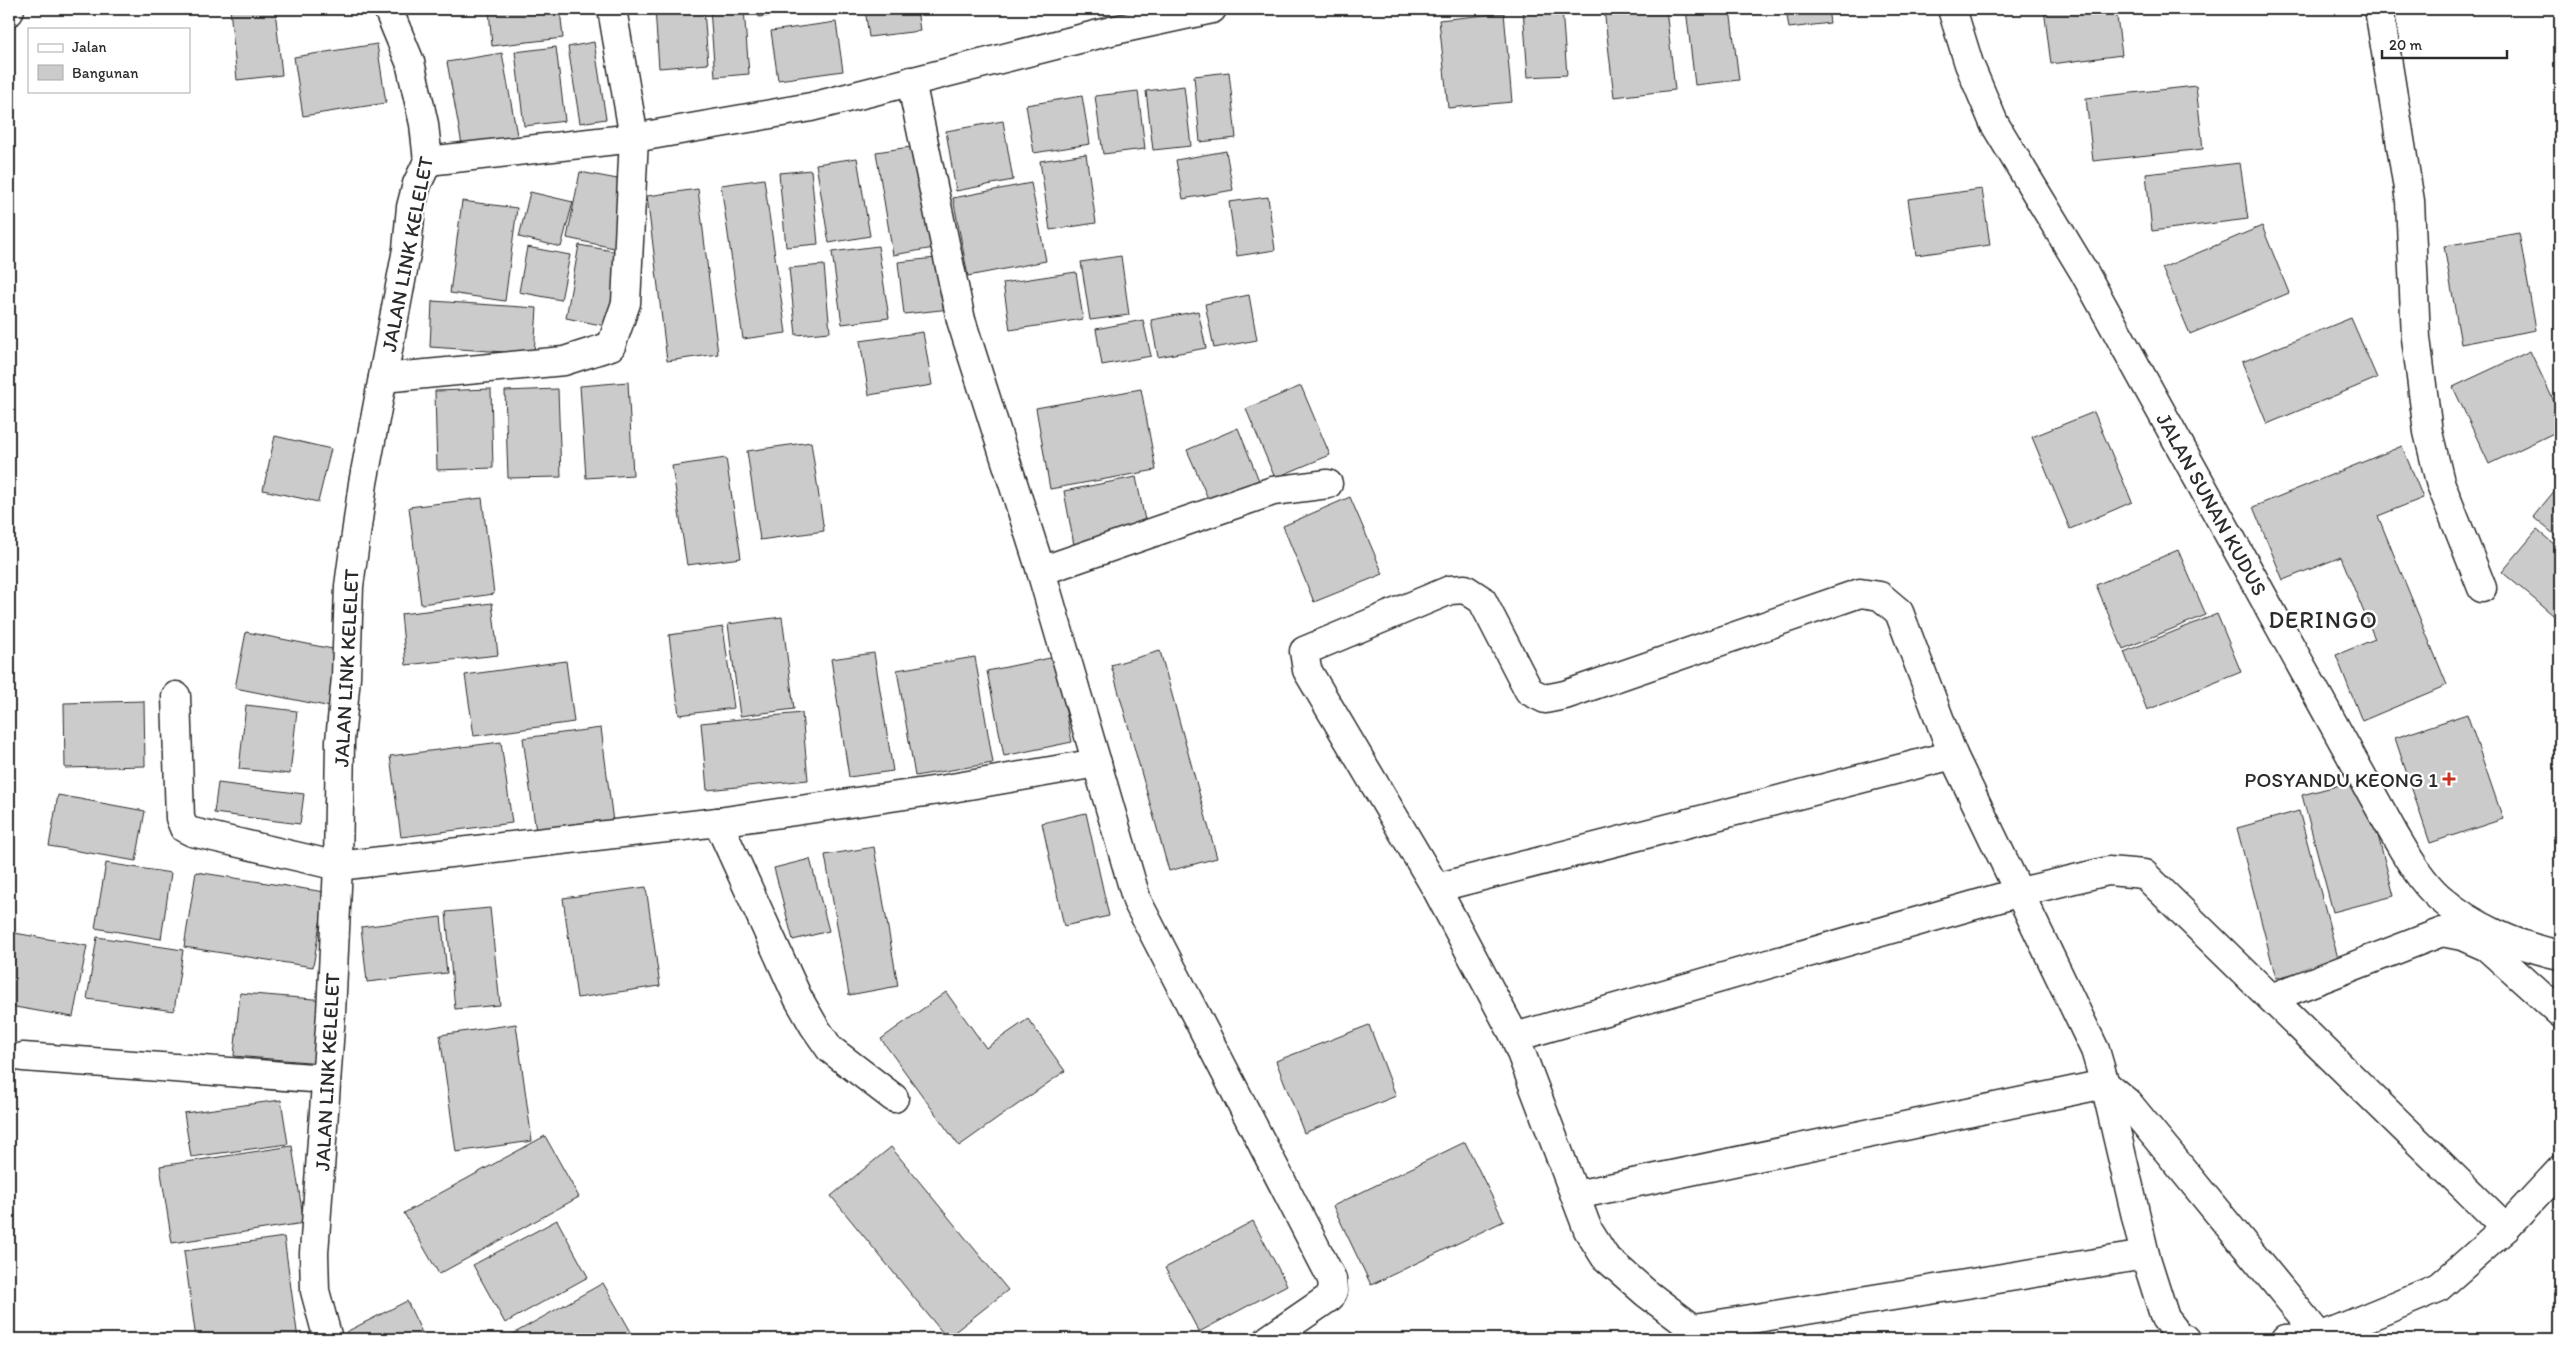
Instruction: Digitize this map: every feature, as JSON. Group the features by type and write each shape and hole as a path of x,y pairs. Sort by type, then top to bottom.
{"street":[{"name":"JALAN LINK KELELET","path":"328,1339 315,1291 314,1253 338,866 340,741 346,677 349,586 363,483 407,249 411,207 417,184 428,161 424,124 410,62 388,9"},
{"path":"383,378 564,361 590,355 611,346 626,303 634,138 612,9"},
{"path":"428,161 634,138 811,107 1115,30 1212,9"},
{"name":"JALAN SUNAN KUDUS","path":"1952,9 1969,64 1994,123 2084,272 2394,834 2416,870 2439,897 2489,932 2560,955"},
{"path":"2379,9 2410,201 2416,338 2428,432 2440,482 2482,588"},
{"path":"911,81 961,320 1041,571 1137,901 1332,1278 1333,1291 1330,1297 1269,1339"},
{"path":"1041,571 1273,491 1328,484"},
{"path":"2145,1255 1701,1334 1646,1293 1605,1257 1588,1230 1515,1037 1436,888 1319,692 1307,670 1304,651 1450,590 1465,589 1482,600 1529,691 1545,699 1565,695 1860,593 1880,596 1899,612 1953,755 2095,1050 2105,1084 2145,1255 2166,1318 2179,1336 2186,1339"},
{"path":"176,696 180,818 184,828 192,832 338,866 718,822 946,789 1097,763"},
{"path":"1436,888 1953,755"},
{"path":"718,822 798,998 814,1026 830,1049 894,1098"},
{"path":"1515,1037 2020,892 2108,871 2144,874 2506,1228"},
{"path":"2271,998 2442,932 2462,936 2487,947 2560,1013"},
{"path":"23,1058 326,1079"},
{"path":"1576,1195 2105,1084"},
{"path":"2105,1084 2128,1103 2320,1337"},
{"path":"2285,1339 2320,1337 2438,1288 2506,1228 2560,1170"}],"building":[{"path":"230,9 275,9 282,75 237,80"},
{"path":"560,9 563,38 492,46 489,10"},
{"path":"655,9 704,9 708,64 659,68"},
{"path":"710,9 744,9 749,74 715,77"},
{"path":"758,9 817,9 817,10 759,17"},
{"path":"865,9 917,9 920,31 869,37"},
{"path":"1523,9 1562,9 1567,75 1528,77"},
{"path":"1604,9 1666,9 1675,90 1614,97"},
{"path":"1686,9 1730,9 1739,80 1695,85"},
{"path":"1786,9 1828,9 1830,23 1789,28"},
{"path":"2044,9 2116,9 2122,55 2051,64"},
{"path":"1504,13 1512,102 1448,108 1439,20"},
{"path":"836,22 843,71 778,80 771,31"},
{"path":"594,42 606,119 580,123 568,47"},
{"path":"377,44 386,103 303,116 294,57"},
{"path":"556,47 565,121 524,126 515,52"},
{"path":"502,53 518,141 463,150 447,62"},
{"path":"1229,72 1236,138 1200,142 1194,76"},
{"path":"1184,86 1191,146 1153,150 1146,91"},
{"path":"2196,86 2203,149 2093,161 2086,98"},
{"path":"1138,91 1145,149 1103,154 1095,96"},
{"path":"1082,96 1090,144 1034,153 1026,105"},
{"path":"1003,121 1013,180 956,191 946,131"},
{"path":"917,146 934,248 893,255 876,152"},
{"path":"1226,151 1233,190 1183,199 1176,160"},
{"path":"1086,154 1096,223 1050,230 1040,161"},
{"path":"857,158 870,236 829,243 816,164"},
{"path":"2240,163 2248,219 2152,231 2146,174"},
{"path":"811,170 818,244 786,247 779,173"},
{"path":"580,172 628,181 614,248 567,238"},
{"path":"764,179 786,333 743,339 721,185"},
{"path":"1031,183 1046,261 968,276 953,198"},
{"path":"698,189 718,354 667,361 647,196"},
{"path":"1982,189 1990,245 1916,255 1908,199"},
{"path":"530,192 573,202 561,247 519,237"},
{"path":"1268,197 1275,250 1237,256 1229,202"},
{"path":"462,201 517,208 505,301 450,293"},
{"path":"2262,226 2289,293 2190,334 2162,268"},
{"path":"2519,233 2536,330 2461,344 2444,246"},
{"path":"579,245 624,253 611,327 566,318"},
{"path":"878,246 889,318 842,324 832,252"},
{"path":"527,247 570,255 561,300 519,292"},
{"path":"1121,256 1129,315 1090,320 1081,262"},
{"path":"945,257 950,309 904,314 898,262"},
{"path":"824,265 830,332 796,335 789,268"},
{"path":"1076,272 1083,319 1010,330 1003,283"},
{"path":"1249,295 1257,340 1214,348 1205,304"},
{"path":"432,301 537,308 534,354 430,347"},
{"path":"1198,311 1206,348 1158,357 1151,320"},
{"path":"2351,318 2377,378 2267,424 2242,362"},
{"path":"1143,320 1151,356 1102,365 1096,329"},
{"path":"923,332 932,385 869,395 860,341"},
{"path":"2530,351 2560,414 2560,430 2489,464 2453,387"},
{"path":"628,382 633,475 586,478 580,386"},
{"path":"1301,386 1330,455 1275,478 1246,409"},
{"path":"491,389 493,468 437,470 435,391"},
{"path":"558,389 561,477 508,478 505,391"},
{"path":"1141,389 1156,470 1050,489 1036,408"},
{"path":"2094,412 2132,502 2070,529 2032,437"},
{"path":"1238,428 1260,483 1210,503 1187,450"},
{"path":"275,436 331,449 318,502 263,490"},
{"path":"811,442 824,531 760,540 747,451"},
{"path":"2402,446 2423,498 2378,516 2447,685 2362,721 2336,655 2375,639 2341,557 2283,580 2253,507"},
{"path":"726,458 741,558 687,565 672,466"},
{"path":"1136,477 1147,530 1074,545 1064,491"},
{"path":"2560,484 2560,539 2533,517"},
{"path":"1350,497 1383,574 1314,602 1283,526"},
{"path":"482,498 494,594 421,604 409,507"},
{"path":"2537,530 2560,549 2559,620 2502,572"},
{"path":"2178,550 2206,615 2123,649 2096,585"},
{"path":"492,603 498,655 406,665 401,614"},
{"path":"2217,614 2241,672 2147,710 2124,652"},
{"path":"782,617 794,709 740,716 728,624"},
{"path":"723,627 734,708 679,715 669,635"},
{"path":"246,632 343,651 331,707 235,688"},
{"path":"1160,651 1217,858 1169,871 1111,665"},
{"path":"874,653 893,771 849,777 831,659"},
{"path":"975,657 993,763 915,776 897,670"},
{"path":"1055,657 1072,742 1004,756 987,671"},
{"path":"566,661 574,722 474,736 465,675"},
{"path":"144,701 145,766 65,768 64,703"},
{"path":"246,705 297,711 290,774 239,769"},
{"path":"802,713 808,780 707,790 701,723"},
{"name":"POSYANDU KEONG 1","path":"2467,714 2503,819 2430,843 2395,738"},
{"path":"601,728 613,822 536,832 523,738"},
{"path":"501,742 512,823 401,837 390,756"},
{"path":"2363,779 2394,896 2333,912 2302,795"},
{"path":"218,783 304,794 300,824 214,813"},
{"path":"58,795 145,811 136,861 49,846"},
{"path":"2299,811 2339,962 2276,978 2237,828"},
{"path":"1086,813 1109,916 1064,926 1042,823"},
{"path":"874,847 898,986 849,995 825,855"},
{"path":"810,859 829,931 793,940 774,868"},
{"path":"106,863 171,873 161,939 95,928"},
{"path":"196,872 325,892 313,967 184,947"},
{"path":"646,887 660,986 577,998 563,898"},
{"path":"490,908 500,1005 455,1009 446,912"},
{"path":"441,917 447,973 367,982 361,927"},
{"path":"9,932 87,946 73,1017 9,1006"},
{"path":"97,937 183,950 174,1011 87,999"},
{"path":"946,992 986,1048 1028,1019 1065,1071 959,1146 881,1039"},
{"path":"240,993 326,1000 321,1063 234,1056"},
{"path":"516,1024 532,1141 456,1152 440,1035"},
{"path":"1369,1025 1396,1096 1304,1133 1276,1061"},
{"path":"281,1100 288,1144 191,1157 184,1113"},
{"path":"545,1136 579,1197 439,1274 404,1213"},
{"path":"1465,1142 1504,1221 1371,1285 1333,1206"},
{"path":"292,1146 304,1223 172,1243 160,1166"},
{"path":"891,1147 1008,1290 947,1338 831,1196"},
{"path":"557,1220 588,1277 505,1323 473,1265"},
{"path":"1253,1221 1287,1285 1199,1332 1165,1268"},
{"path":"284,1237 298,1339 196,1339 184,1251"},
{"path":"603,1283 634,1337 631,1339 504,1339"},
{"path":"407,1301 425,1339 349,1339 346,1332"}],"place":[{"name":"POSYANDU KEONG 1","path":"2449,779"}],"district":[{"name":"DERINGO","path":"2323,619"}]}
